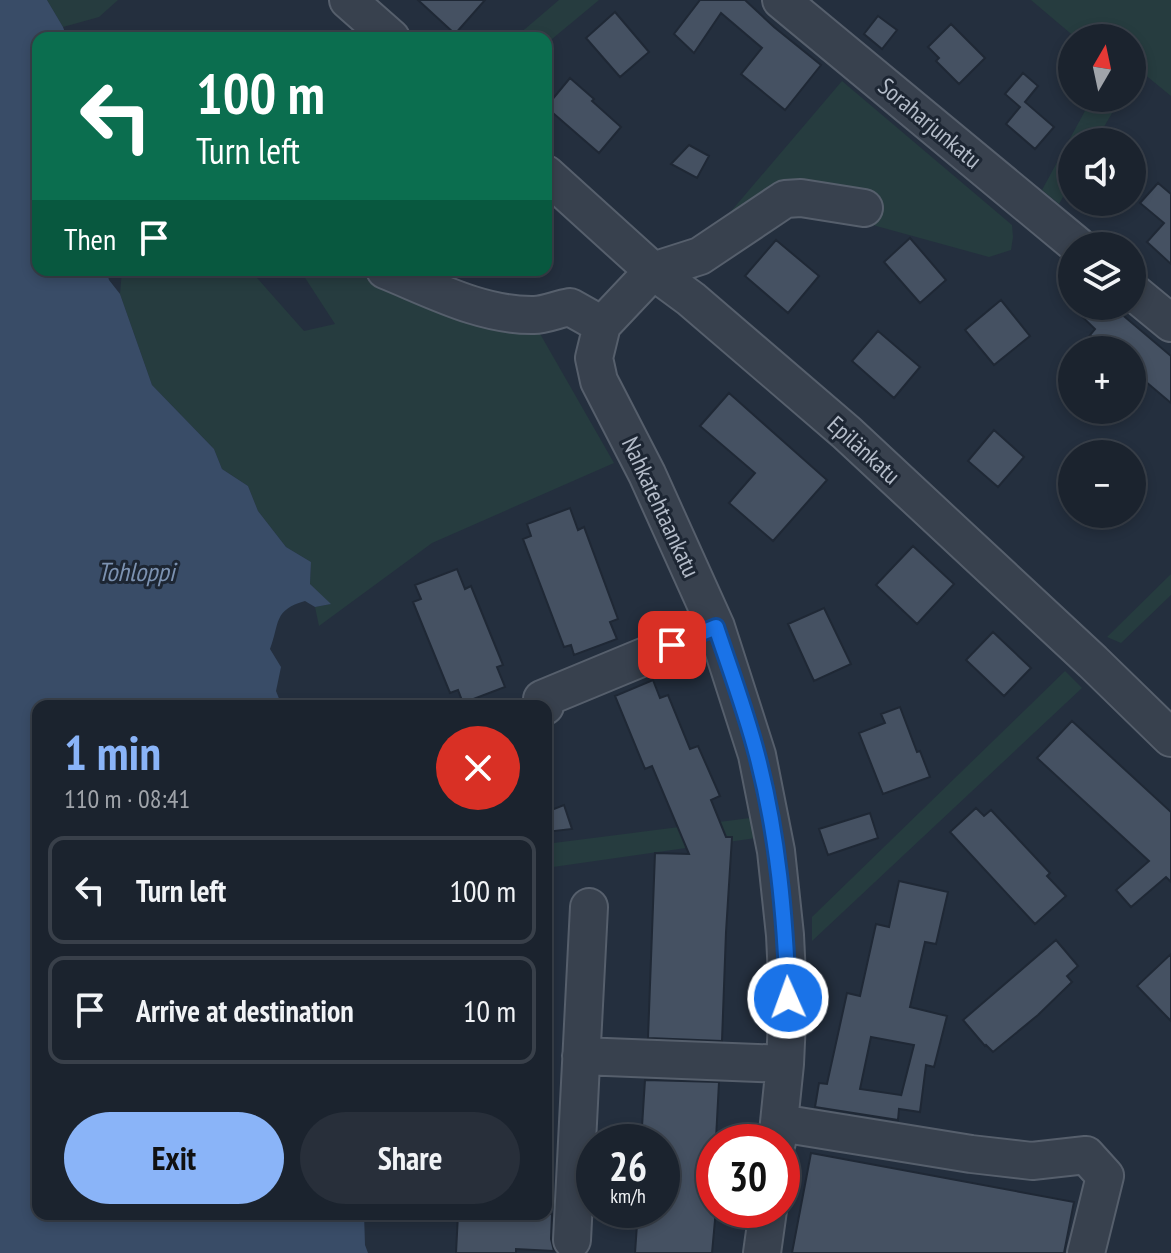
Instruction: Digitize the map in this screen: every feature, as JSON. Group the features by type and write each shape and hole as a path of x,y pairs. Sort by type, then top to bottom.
{"street":[{"path":"348,0 384,32"},
{"name":"Soraharjunkatu","path":"781,0 1061,232"},
{"name":"Epilänkatu","path":"552,179 653,271 691,299 847,433 1171,738"},
{"path":"400,276 468,304 505,314 538,315 570,307 602,325 653,271 700,256 785,199 801,198 864,208"},
{"path":"1146,302 1171,323"},
{"name":"Nahkatehtaankatu","path":"602,325 594,358 599,381 647,474 716,627 757,755 776,851 787,967 785,1064 780,1124"},
{"path":"542,700 716,627"},
{"path":"572,1240 589,907"},
{"path":"581,1056 785,1064"},
{"path":"800,1135 1032,1161 1086,1155 1105,1176 1086,1253"},
{"path":"762,1253 765,1228"}],"green space":[{"path":"47,0 118,0 99,17 63,27"},
{"path":"559,0 599,0 552,39 552,32 520,32"},
{"path":"1031,0 1171,0 1171,96 1146,76 1146,24 1059,24"},
{"path":"842,81 1012,225 1011,250 989,257 789,202 693,256"},
{"path":"1084,112 1113,112 1103,128 1076,128"},
{"path":"1058,161 1058,203 1042,190"},
{"path":"122,276 255,276 304,331 335,324 304,276 408,276 535,325 614,463 432,543 319,626 315,607 330,604 310,584 311,562 286,547 258,511 248,486 222,469 214,449 152,385 120,294"},
{"path":"1171,574 1171,595 1121,643 1107,637"},
{"path":"1065,671 1082,688 812,941 812,917"},
{"path":"750,818 756,838 552,867 552,843"}],"water":[{"name":"Tohloppi","path":"0,0 47,0 65,32 32,32 32,276 108,276 120,294 152,385 214,449 222,469 248,486 258,511 286,547 311,562 310,584 331,604 315,607 305,601 282,613 270,649 281,667 276,691 280,700 32,700 32,1220 364,1220 368,1253 0,1253"}],"building":[{"path":"418,0 485,0 457,32 453,32"},
{"path":"700,0 745,0 821,65 785,110 741,74 762,48 721,13 694,53 674,34"},
{"path":"615,12 649,52 620,77 586,38"},
{"path":"878,16 897,30 882,49 864,34"},
{"path":"951,24 985,58 959,84 936,61 939,58 928,47"},
{"path":"1023,73 1038,86 1025,102 1054,127 1035,149 1006,124 1020,107 1005,94"},
{"path":"570,78 621,127 599,153 552,112 552,100"},
{"path":"689,145 709,156 697,178 671,164"},
{"path":"1158,183 1171,194 1171,264 1147,242 1164,223 1146,208 1146,196"},
{"path":"910,238 946,280 920,303 884,262"},
{"path":"776,240 819,276 788,313 745,276"},
{"path":"1001,300 1030,336 994,365 965,330"},
{"path":"1086,320 1129,320 1171,356 1171,403 1146,382 1146,336 1091,336 1095,329"},
{"path":"878,331 920,367 894,398 852,361"},
{"path":"729,393 827,480 773,541 729,503 755,473 700,426"},
{"path":"994,430 1024,457 998,487 968,461"},
{"path":"570,508 578,530 584,527 618,619 610,622 617,639 574,655 571,645 564,647 523,539 531,536 527,524"},
{"path":"913,546 954,584 917,624 876,585"},
{"path":"457,569 465,589 471,586 503,665 497,667 505,687 471,700 462,700 458,690 450,693 413,602 421,599 415,585"},
{"path":"824,608 851,664 814,681 788,624"},
{"path":"993,632 1031,668 1004,696 966,660"},
{"path":"653,680 660,698 668,695 690,749 698,746 720,796 711,800 726,837 732,837 722,1041 648,1038 655,853 689,854 652,766 645,769 615,696"},
{"path":"900,707 930,777 883,794 859,733 885,723 881,714"},
{"path":"1072,721 1171,812 1171,882 1166,877 1131,907 1116,890 1149,861 1037,758"},
{"path":"564,805 572,829 552,831 552,810"},
{"path":"976,808 984,816 991,810 1050,873 1047,876 1066,896 1035,924 950,832"},
{"path":"870,813 878,838 828,855 819,829"},
{"path":"899,881 948,892 936,944 925,942 910,1007 947,1016 934,1067 926,1065 920,1112 899,1109 898,1120 815,1107 819,1083 827,1084 847,993 860,996 876,924 889,927","holes":["871,1037 914,1045 901,1096 860,1089"]},
{"path":"1056,940 1078,966 1067,976 1072,982 993,1052 963,1020"},
{"path":"1171,954 1171,1021 1137,986"},
{"path":"645,1080 719,1082 717,1124 696,1124 696,1228 714,1228 712,1253 635,1253 637,1228 680,1228 680,1124 642,1124"},
{"path":"811,1153 1074,1202 1064,1253 792,1253 797,1228 800,1228 800,1211"},
{"path":"458,1220 552,1220 554,1251 516,1249 516,1253 456,1253"}],"route":[{"path":"672,645 716,627 757,755 776,851 788,998"}]}
